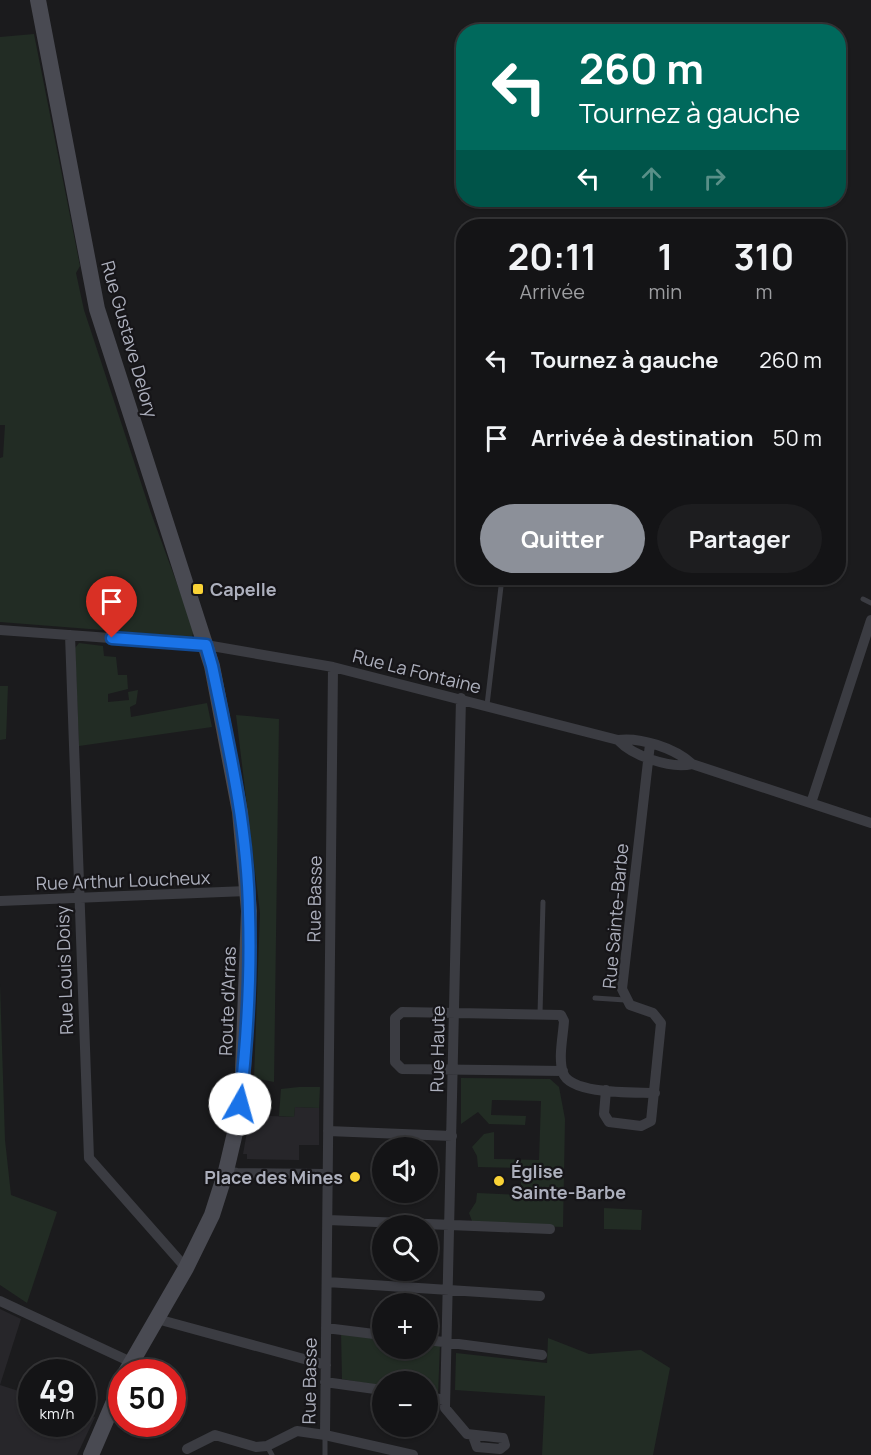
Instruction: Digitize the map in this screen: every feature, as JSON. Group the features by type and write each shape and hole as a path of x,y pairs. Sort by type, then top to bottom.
{"main road":[{"name":"Rue Gustave Delory","path":"38,0 97,309 206,645"},
{"name":"Route d'Arras","path":"133,1359 186,1268 212,1215 226,1171 238,1120 243,1072 248,977 247,891 240,812 224,724 206,645"},
{"path":"92,1455 108,1417"}],"street":[{"path":"811,803 871,620"},
{"name":"Rue La Fontaine","path":"0,630 206,645 333,667 618,740 632,738 683,755 692,764 871,823"},
{"name":"Rue Louis Doisy","path":"70,635 89,1158 186,1268"},
{"name":"Rue Basse","path":"328,1131 333,667"},
{"name":"Rue Haute","path":"445,1400 461,698"},
{"name":"Rue La Fontaine","path":"618,740 627,750 679,766 692,764"},
{"name":"Rue Sainte-Barbe","path":"606,1090 604,1114 606,1119 613,1124 641,1126 651,1122 661,1023 656,1015 637,1009 625,1000 622,989 650,744"},
{"name":"Rue Arthur Loucheux","path":"0,901 247,891"},
{"path":"563,1071 402,1069 395,1062 395,1018 402,1012 558,1015 563,1019 563,1071 576,1086 655,1093"},
{"path":"452,1136 328,1131 328,1220 550,1229"},
{"path":"226,1171 327,1174"},
{"name":"Rue Basse","path":"325,1435 328,1220"},
{"path":"327,1282 540,1296"},
{"path":"0,1301 112,1359"},
{"path":"157,1319 326,1365"},
{"path":"326,1328 372,1334"},
{"path":"438,1342 542,1355"},
{"path":"325,1382 372,1389"},
{"path":"438,1399 445,1400 445,1408 467,1434 473,1436"},
{"path":"187,1449 215,1435 269,1451 297,1431 413,1455"}],"lane":[{"path":"487,705 501,585"},
{"path":"863,599 871,603"},
{"path":"540,1014 543,902"},
{"path":"595,998 625,1000"},
{"path":"325,1435 325,1455"}],"shaded area":[{"path":"34,34 80,266 76,273 84,310 151,513 194,630 192,637 0,622 0,458 3,457 5,425 0,425 0,37"},
{"path":"79,643 103,646 104,656 116,657 118,675 127,675 128,689 108,694 108,702 129,700 128,692 138,690 136,704 130,707 131,717 207,703 212,727 79,746 75,648"},
{"path":"0,686 8,686 6,739 0,740"},
{"path":"236,715 279,719 274,1082 254,1078 260,913"},
{"path":"0,984 5,1140 11,1195 57,1212 27,1303 0,1285"},
{"path":"461,1078 550,1079 559,1087 565,1119 563,1227 477,1224 472,1221 469,1213 476,1202 477,1193 521,1195 521,1168 478,1167 477,1156 472,1147 484,1134 494,1132 494,1159 539,1160 541,1101 492,1100 491,1115 526,1116 525,1125 489,1124 478,1112 461,1124"},
{"path":"320,1087 319,1108 295,1107 294,1117 279,1116 281,1089"},
{"path":"295,1107 319,1108 319,1145 299,1145 299,1160 247,1159 247,1154 243,1154 250,1115 294,1117"},
{"path":"604,1208 642,1210 641,1230 604,1229"},
{"path":"0,1309 21,1319 0,1385"},
{"path":"341,1332 372,1336 372,1359 438,1359 438,1344 440,1344 438,1395 438,1371 372,1371 372,1384 342,1379"},
{"path":"548,1338 589,1354 641,1350 670,1368 653,1455 542,1455 545,1396 455,1390 456,1353 547,1363"},
{"path":"0,1385 18,1391 18,1437 86,1437 77,1455 0,1455"}],"place":[{"name":"Capelle","path":"198,589"},
{"name":"Place des Mines","path":"355,1177"},
{"name":"Église Sainte-Barbe","path":"499,1181"}],"route":[{"path":"112,638 206,645 212,666 240,812 249,911 248,977 240,1104"}]}
